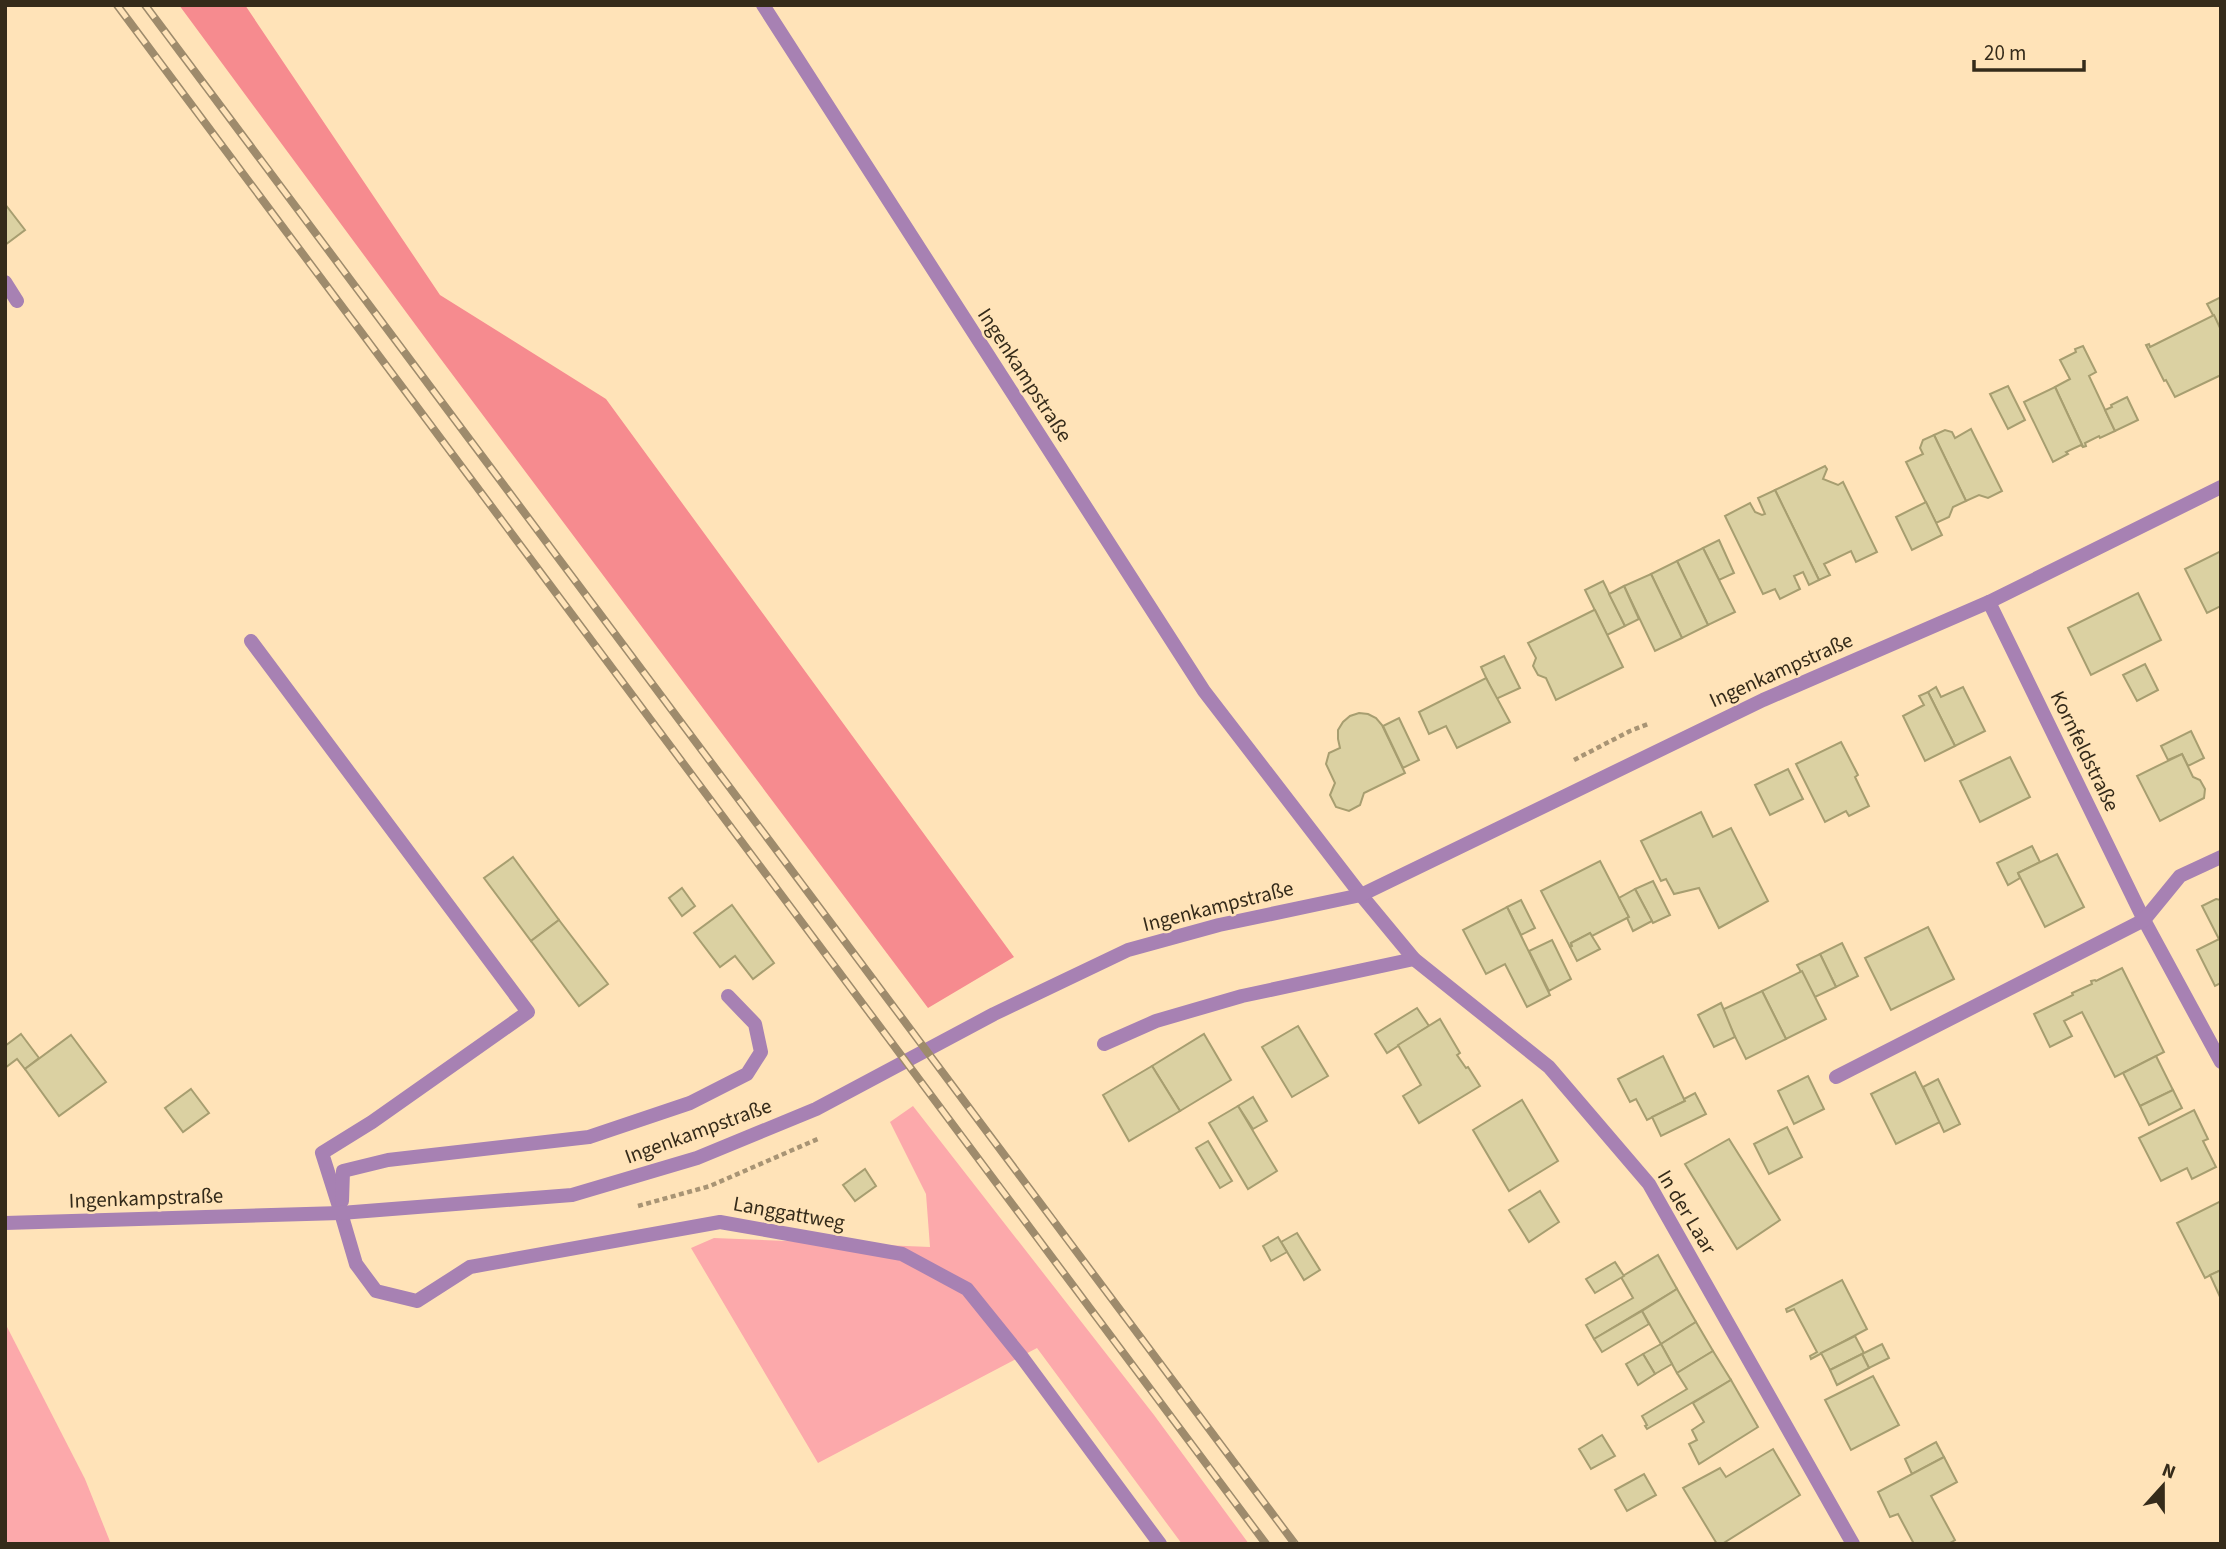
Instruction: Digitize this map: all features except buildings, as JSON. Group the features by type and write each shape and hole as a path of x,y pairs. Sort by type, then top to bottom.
{"street":[{"name":"Ingenkampstraße","path":"763,5 1204,691 1361,895"},
{"path":"5,282 17,301"},
{"name":"Ingenkampstraße","path":"5,1223 341,1213 572,1195 697,1158 816,1109 994,1014 1128,950 1219,925 1361,895 1763,699 1989,602 2221,487"},
{"name":"Kornfeldstraße","path":"1989,602 2144,920 2221,1062"},
{"name":"Langgattweg","path":"251,641 528,1012 372,1122 323,1153 356,1264 376,1291 417,1301 470,1267 720,1222 902,1254 967,1289 1021,1356 1160,1544"},
{"path":"1836,1077 2144,920 2180,876 2221,857"},
{"name":"In der Laar","path":"1361,895 1414,959 1549,1067 1649,1184 1853,1544"},
{"path":"1104,1044 1156,1021 1242,996 1414,959"},
{"path":"341,1213 344,1171 388,1160 589,1137 690,1103 747,1074 761,1052 755,1024 728,996"}],"shaded area":[{"path":"179,5 245,5 440,295 606,399 1014,957 928,1008"},
{"path":"913,1106 1154,1415 1249,1544 1182,1544 1037,1348 818,1463 691,1248 714,1238 930,1247 926,1194 890,1122"},
{"path":"5,1323 85,1479 111,1544 5,1544"}],"railway":[{"path":"117,5 1266,1544"},
{"path":"145,5 1295,1544"}]}
